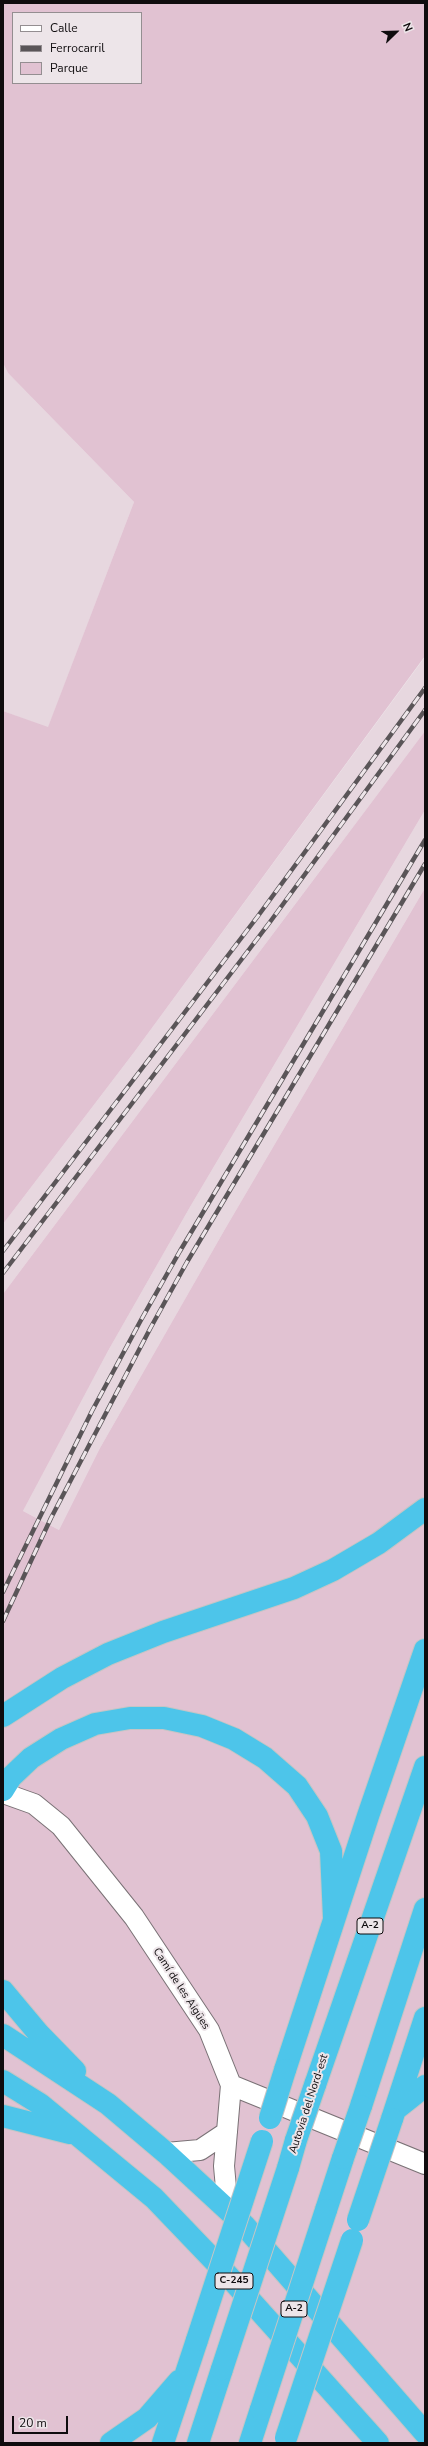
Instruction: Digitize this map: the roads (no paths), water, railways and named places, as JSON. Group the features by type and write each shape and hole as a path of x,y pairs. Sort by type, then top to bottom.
{"highway":[{"path":"3,1716 62,1678 108,1654 163,1632 294,1588 333,1570 379,1543 425,1509"},
{"path":"163,2443 334,1918 425,1650"},
{"path":"6,1786 31,1758 61,1739 95,1724 130,1718 164,1718 202,1726 234,1739 266,1758 297,1786 316,1816 331,1851 334,1918"},
{"name":"Autovia del Nord-est","path":"198,2443 296,2140 425,1767"},
{"name":"A-2","path":"250,2443 425,1909"},
{"path":"3,1991 39,2034 108,2104 166,2153 244,2225 425,2434"},
{"path":"285,2440 425,2018"},
{"path":"3,2035 108,2104"},
{"name":"C-245","path":"3,2081 40,2104 74,2134 154,2198 223,2270 378,2443"},
{"path":"394,2114 425,2086"},
{"path":"3,2116 74,2134"},
{"path":"110,2443 130,2432 147,2418 186,2374"},
{"path":"400,2404 425,2415"}],"street":[{"name":"Camí de les Aigües","path":"6,1786 34,1804 61,1826 134,1917 209,2030 231,2085"},
{"path":"228,2210 224,2166 231,2085 425,2164"},
{"path":"166,2153 200,2150 227,2132"}],"railway":[{"path":"3,1251 258,916 425,688"},
{"path":"3,1273 270,922 425,710"},
{"path":"3,1592 92,1411 141,1320 180,1251 425,840"},
{"path":"3,1621 51,1518 151,1327 187,1262 425,864"}]}
